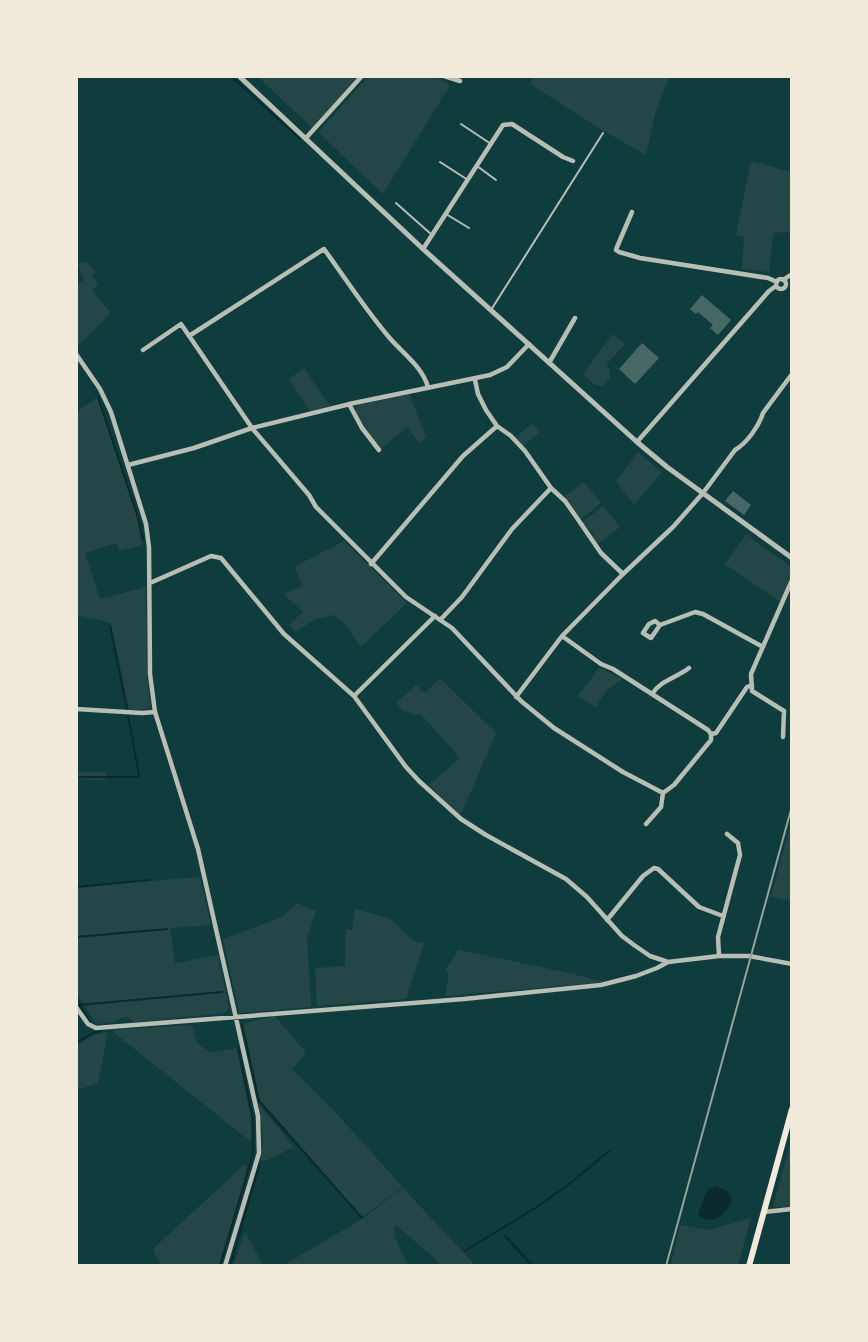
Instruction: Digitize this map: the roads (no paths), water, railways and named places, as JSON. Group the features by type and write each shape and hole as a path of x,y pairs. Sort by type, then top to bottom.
{"main road":[{"path":"749,1266 792,1109"}],"street":[{"path":"239,76 423,249 638,442 792,558"},
{"path":"306,138 362,76"},
{"path":"444,76 460,81"},
{"path":"423,249 503,125 512,124 563,157 573,160"},
{"path":"632,212 616,250 619,252 640,258 768,278 780,289 785,286"},
{"path":"189,336 324,249 390,339 409,357 428,387"},
{"path":"638,442 753,308 777,284 792,274"},
{"path":"783,280 792,293"},
{"path":"549,363 575,318"},
{"path":"143,350 181,324 252,428 309,495 316,507 371,564 406,597 452,628 516,697 554,728 623,772 663,793"},
{"path":"128,465 194,448 252,428 349,404 428,387 475,380 496,373 513,361 529,344"},
{"path":"76,354 100,389 111,412 146,524 150,583 150,674 155,712 198,849 258,1116 259,1154 225,1266"},
{"path":"516,697 562,636 673,527 703,493 735,450 742,446 792,374"},
{"path":"475,380 477,394 498,426 511,436 525,452 551,488 565,501 602,553 623,574"},
{"path":"349,404 362,428 379,450"},
{"path":"371,564 463,456 498,426"},
{"path":"441,619 462,597 512,529 551,488"},
{"path":"150,583 211,556 222,558 284,634 354,696 406,766 461,819 566,879 634,945 650,956 668,962"},
{"path":"783,737 784,711 753,691 751,674 792,580"},
{"path":"660,625 695,612 703,614 763,647"},
{"path":"354,696 435,616"},
{"path":"562,636 711,734 711,740 674,785 663,793 661,807 646,824"},
{"path":"652,694 659,684 679,676 689,668"},
{"path":"711,734 716,733 747,687 752,685"},
{"path":"76,709 155,712"},
{"path":"719,956 718,937 740,855 738,843 728,834"},
{"path":"607,920 643,876 654,868 658,868 703,910 723,916"},
{"path":"76,1007 88,1024 96,1028 452,1000 601,985 636,976 668,962 719,956 749,956 792,964"},
{"path":"764,1212 792,1209"}],"lane":[{"path":"461,124 491,144"},
{"path":"491,310 603,133"},
{"path":"440,162 468,180"},
{"path":"477,166 496,180"},
{"path":"396,202 432,235"},
{"path":"445,213 469,228"}],"waterway":[{"path":"231,76 300,139"},
{"path":"98,397 138,517 143,539"},
{"path":"110,626 127,709"},
{"path":"76,777 138,777 128,715"},
{"path":"76,887 150,880"},
{"path":"76,937 167,929"},
{"path":"79,1005 222,992"},
{"path":"76,1000 91,1023"},
{"path":"242,1024 259,1101 362,1218"},
{"path":"76,1043 100,1031"},
{"path":"220,1266 253,1154 253,1119 238,1048"},
{"path":"465,1251 540,1205 609,1151"},
{"path":"230,1266 260,1163"},
{"path":"505,1236 533,1266"}],"railway":[{"path":"666,1266 792,806"}]}
